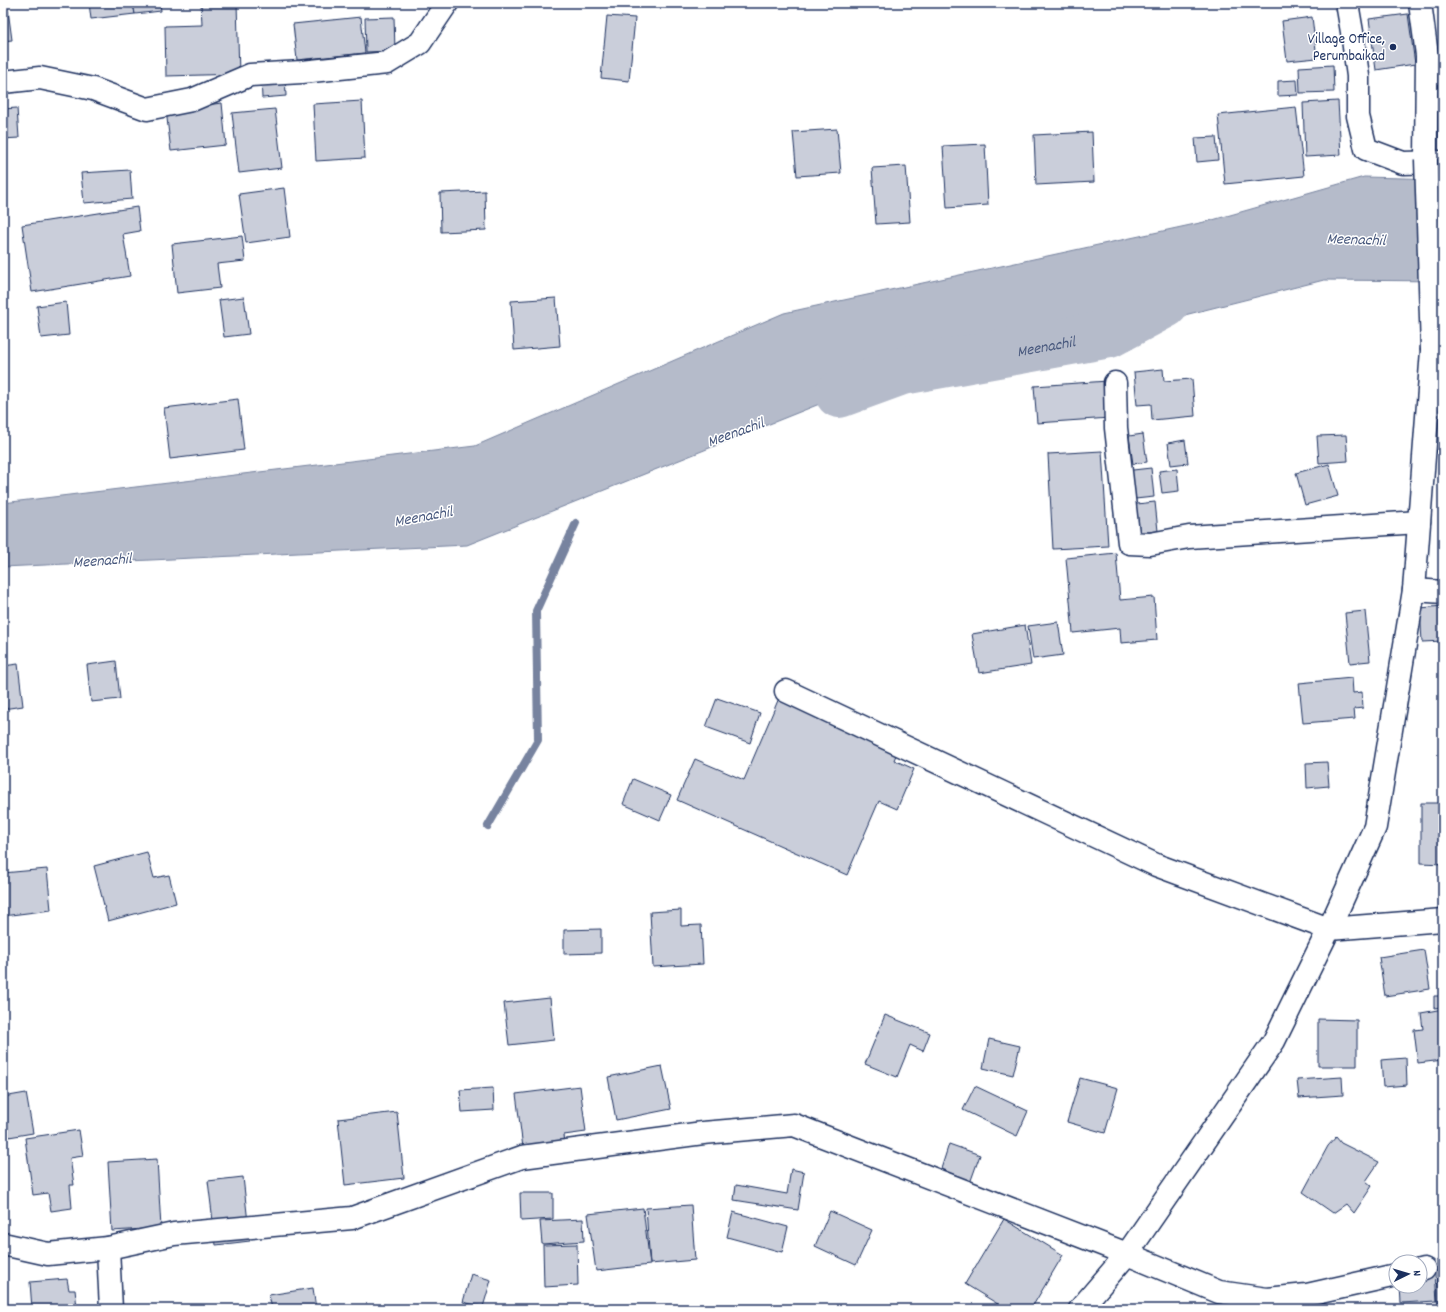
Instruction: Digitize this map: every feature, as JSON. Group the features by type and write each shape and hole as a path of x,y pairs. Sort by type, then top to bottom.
{"street":[{"path":"3,82 40,78 94,89 148,109 192,100 250,74 302,72 387,62 420,42 447,3"},
{"path":"1347,3 1358,76 1358,116 1366,149 1403,163 1434,161"},
{"path":"1080,1309 1127,1254 1274,1041 1329,928 1375,828 1414,590 1432,350 1434,161 1428,55 1420,3"},
{"path":"1115,383 1116,428 1129,543 1150,544 1189,537 1419,522"},
{"path":"1414,590 1443,592"},
{"path":"786,691 1156,865 1329,928 1443,920"},
{"path":"3,1244 48,1254 108,1248 174,1234 352,1218 522,1157 703,1133 794,1125 1127,1254 1219,1292 1267,1299 1307,1295 1388,1278"},
{"path":"108,1248 111,1309"}],"shaded area":[{"path":"1443,1260 1443,1309 1378,1309 1379,1302 1424,1304"}],"water":[{"path":"1364,177 1443,179 1443,281 1324,280 1109,334 902,371 467,545 3,567 3,503 475,446 784,313 1209,221"}],"building":[{"path":"89,3 133,3 135,14 91,19"},
{"path":"133,3 160,3 161,11 135,14"},
{"path":"201,3 237,3 239,74 166,76 165,26 202,25"},
{"path":"8,10 12,40 3,41 3,11"},
{"name":"Village Office, Perumbaikad","path":"1408,14 1415,64 1376,70 1369,19"},
{"path":"607,16 635,18 629,81 601,78"},
{"path":"361,17 365,53 297,60 293,24"},
{"path":"394,17 395,51 366,52 365,18"},
{"path":"1312,17 1317,58 1287,61 1282,21"},
{"path":"1333,65 1334,92 1300,93 1299,67"},
{"path":"285,75 286,96 262,98 261,77"},
{"path":"1297,80 1298,95 1278,96 1278,81"},
{"path":"362,101 365,158 316,161 313,104"},
{"path":"1338,101 1341,155 1305,157 1303,103"},
{"path":"222,103 226,145 171,151 166,110"},
{"path":"1296,107 1304,176 1225,184 1218,115"},
{"path":"17,108 19,138 3,139 3,109"},
{"path":"275,109 282,168 239,173 232,113"},
{"path":"837,129 841,173 797,176 793,132"},
{"path":"1092,132 1094,182 1036,185 1034,135"},
{"path":"1216,137 1218,160 1197,162 1195,138"},
{"path":"985,144 988,205 947,208 943,146"},
{"path":"906,166 910,222 876,224 872,168"},
{"path":"130,170 132,199 84,203 81,173"},
{"path":"284,188 290,237 246,243 239,194"},
{"path":"485,191 486,230 441,232 440,193"},
{"path":"137,207 140,231 123,234 130,276 32,292 22,225"},
{"path":"242,236 245,261 217,264 220,288 177,293 172,244"},
{"path":"244,297 249,334 224,337 219,300"},
{"path":"556,298 560,346 514,350 511,301"},
{"path":"66,302 69,335 41,338 37,306"},
{"path":"1163,369 1164,381 1192,379 1195,416 1152,420 1151,404 1137,405 1134,372"},
{"path":"1108,381 1110,418 1037,423 1034,386"},
{"path":"238,399 244,450 170,459 164,408"},
{"path":"1143,434 1147,462 1133,464 1129,436"},
{"path":"1346,435 1348,461 1319,463 1317,436"},
{"path":"1185,440 1188,463 1171,465 1168,443"},
{"path":"1102,451 1108,546 1053,549 1048,454"},
{"path":"1329,464 1338,496 1305,505 1296,473"},
{"path":"1151,468 1154,497 1126,500 1124,471"},
{"path":"1177,469 1179,491 1162,493 1159,471"},
{"path":"1155,502 1158,531 1130,534 1128,505"},
{"path":"1116,553 1120,600 1154,597 1157,640 1121,643 1120,628 1073,633 1066,558"},
{"path":"1443,606 1443,641 1422,642 1420,608"},
{"path":"1365,611 1370,661 1350,663 1345,613"},
{"path":"1058,622 1063,655 1033,659 1028,626"},
{"path":"1025,625 1031,665 979,673 972,634"},
{"path":"116,661 120,699 91,702 87,665"},
{"path":"18,664 23,706 3,709 3,666"},
{"path":"1352,678 1353,693 1362,692 1363,708 1354,709 1355,719 1303,723 1299,683"},
{"path":"717,698 760,713 750,743 706,727"},
{"path":"779,698 898,750 894,760 914,769 897,809 879,801 847,875 677,800 695,759 744,780"},
{"path":"1327,762 1329,786 1307,788 1306,763"},
{"path":"633,779 671,795 660,820 623,804"},
{"path":"1421,803 1443,803 1443,864 1421,863"},
{"path":"147,852 154,878 169,875 176,903 108,921 94,866"},
{"path":"47,869 51,910 3,916 3,873"},
{"path":"681,910 681,926 701,925 703,964 653,967 650,912"},
{"path":"601,929 601,953 564,954 564,930"},
{"path":"1424,950 1430,989 1385,996 1379,957"},
{"path":"1434,996 1443,996 1443,1007 1434,1008"},
{"path":"550,998 554,1040 509,1045 504,1003"},
{"path":"1443,1009 1443,1060 1418,1063 1414,1030 1423,1029 1421,1013"},
{"path":"885,1015 930,1033 923,1051 910,1045 897,1077 865,1064"},
{"path":"1318,1019 1357,1020 1357,1066 1318,1066"},
{"path":"989,1039 1020,1046 1013,1075 983,1068"},
{"path":"1406,1058 1407,1085 1383,1087 1381,1060"},
{"path":"662,1066 671,1109 616,1120 608,1077"},
{"path":"1342,1077 1343,1095 1299,1098 1297,1080"},
{"path":"1080,1078 1118,1088 1105,1133 1067,1122"},
{"path":"580,1086 586,1132 564,1135 567,1159 525,1163 516,1094"},
{"path":"975,1086 1028,1111 1017,1136 963,1110"},
{"path":"493,1088 494,1110 462,1112 460,1090"},
{"path":"26,1093 33,1133 3,1138 3,1097"},
{"path":"397,1112 404,1178 345,1185 338,1119"},
{"path":"79,1130 83,1156 70,1158 74,1185 70,1185 72,1208 51,1211 48,1193 33,1195 25,1138"},
{"path":"1336,1137 1341,1143 1379,1162 1366,1181 1372,1186 1354,1213 1346,1204 1333,1213 1303,1192 1328,1146"},
{"path":"949,1144 980,1155 970,1183 940,1172"},
{"path":"157,1159 161,1228 112,1231 108,1162"},
{"path":"791,1169 804,1172 798,1210 734,1200 736,1185 787,1194"},
{"path":"243,1177 250,1241 216,1245 208,1181"},
{"path":"520,1193 553,1193 553,1219 521,1221"},
{"path":"691,1205 695,1260 650,1264 646,1208"},
{"path":"643,1208 650,1265 596,1271 588,1214"},
{"path":"830,1211 872,1230 856,1265 815,1246"},
{"path":"733,1212 788,1227 782,1252 727,1237"},
{"path":"583,1219 584,1241 542,1244 540,1221"},
{"path":"1004,1219 1063,1255 1031,1309 1006,1309 965,1284"},
{"path":"577,1244 578,1285 544,1287 543,1245"},
{"path":"1428,1260 1434,1260 1437,1301 1401,1303 1400,1294 1428,1294"},
{"path":"1437,1260 1443,1261 1443,1309 1437,1309"},
{"path":"471,1274 491,1280 483,1307 463,1302"},
{"path":"67,1279 69,1290 75,1290 77,1307 81,1306 82,1309 32,1309 30,1282"},
{"path":"313,1288 316,1309 272,1309 269,1295"},
{"path":"1231,1305 1231,1309 1210,1309 1210,1306"}],"waterway":[{"name":"Meenachil","path":"839,394 902,371 1109,334 1165,304"},
{"path":"488,826 538,740 536,611 576,523"}],"place":[{"name":"Village Office, Perumbaikad","path":"1393,47"}]}
